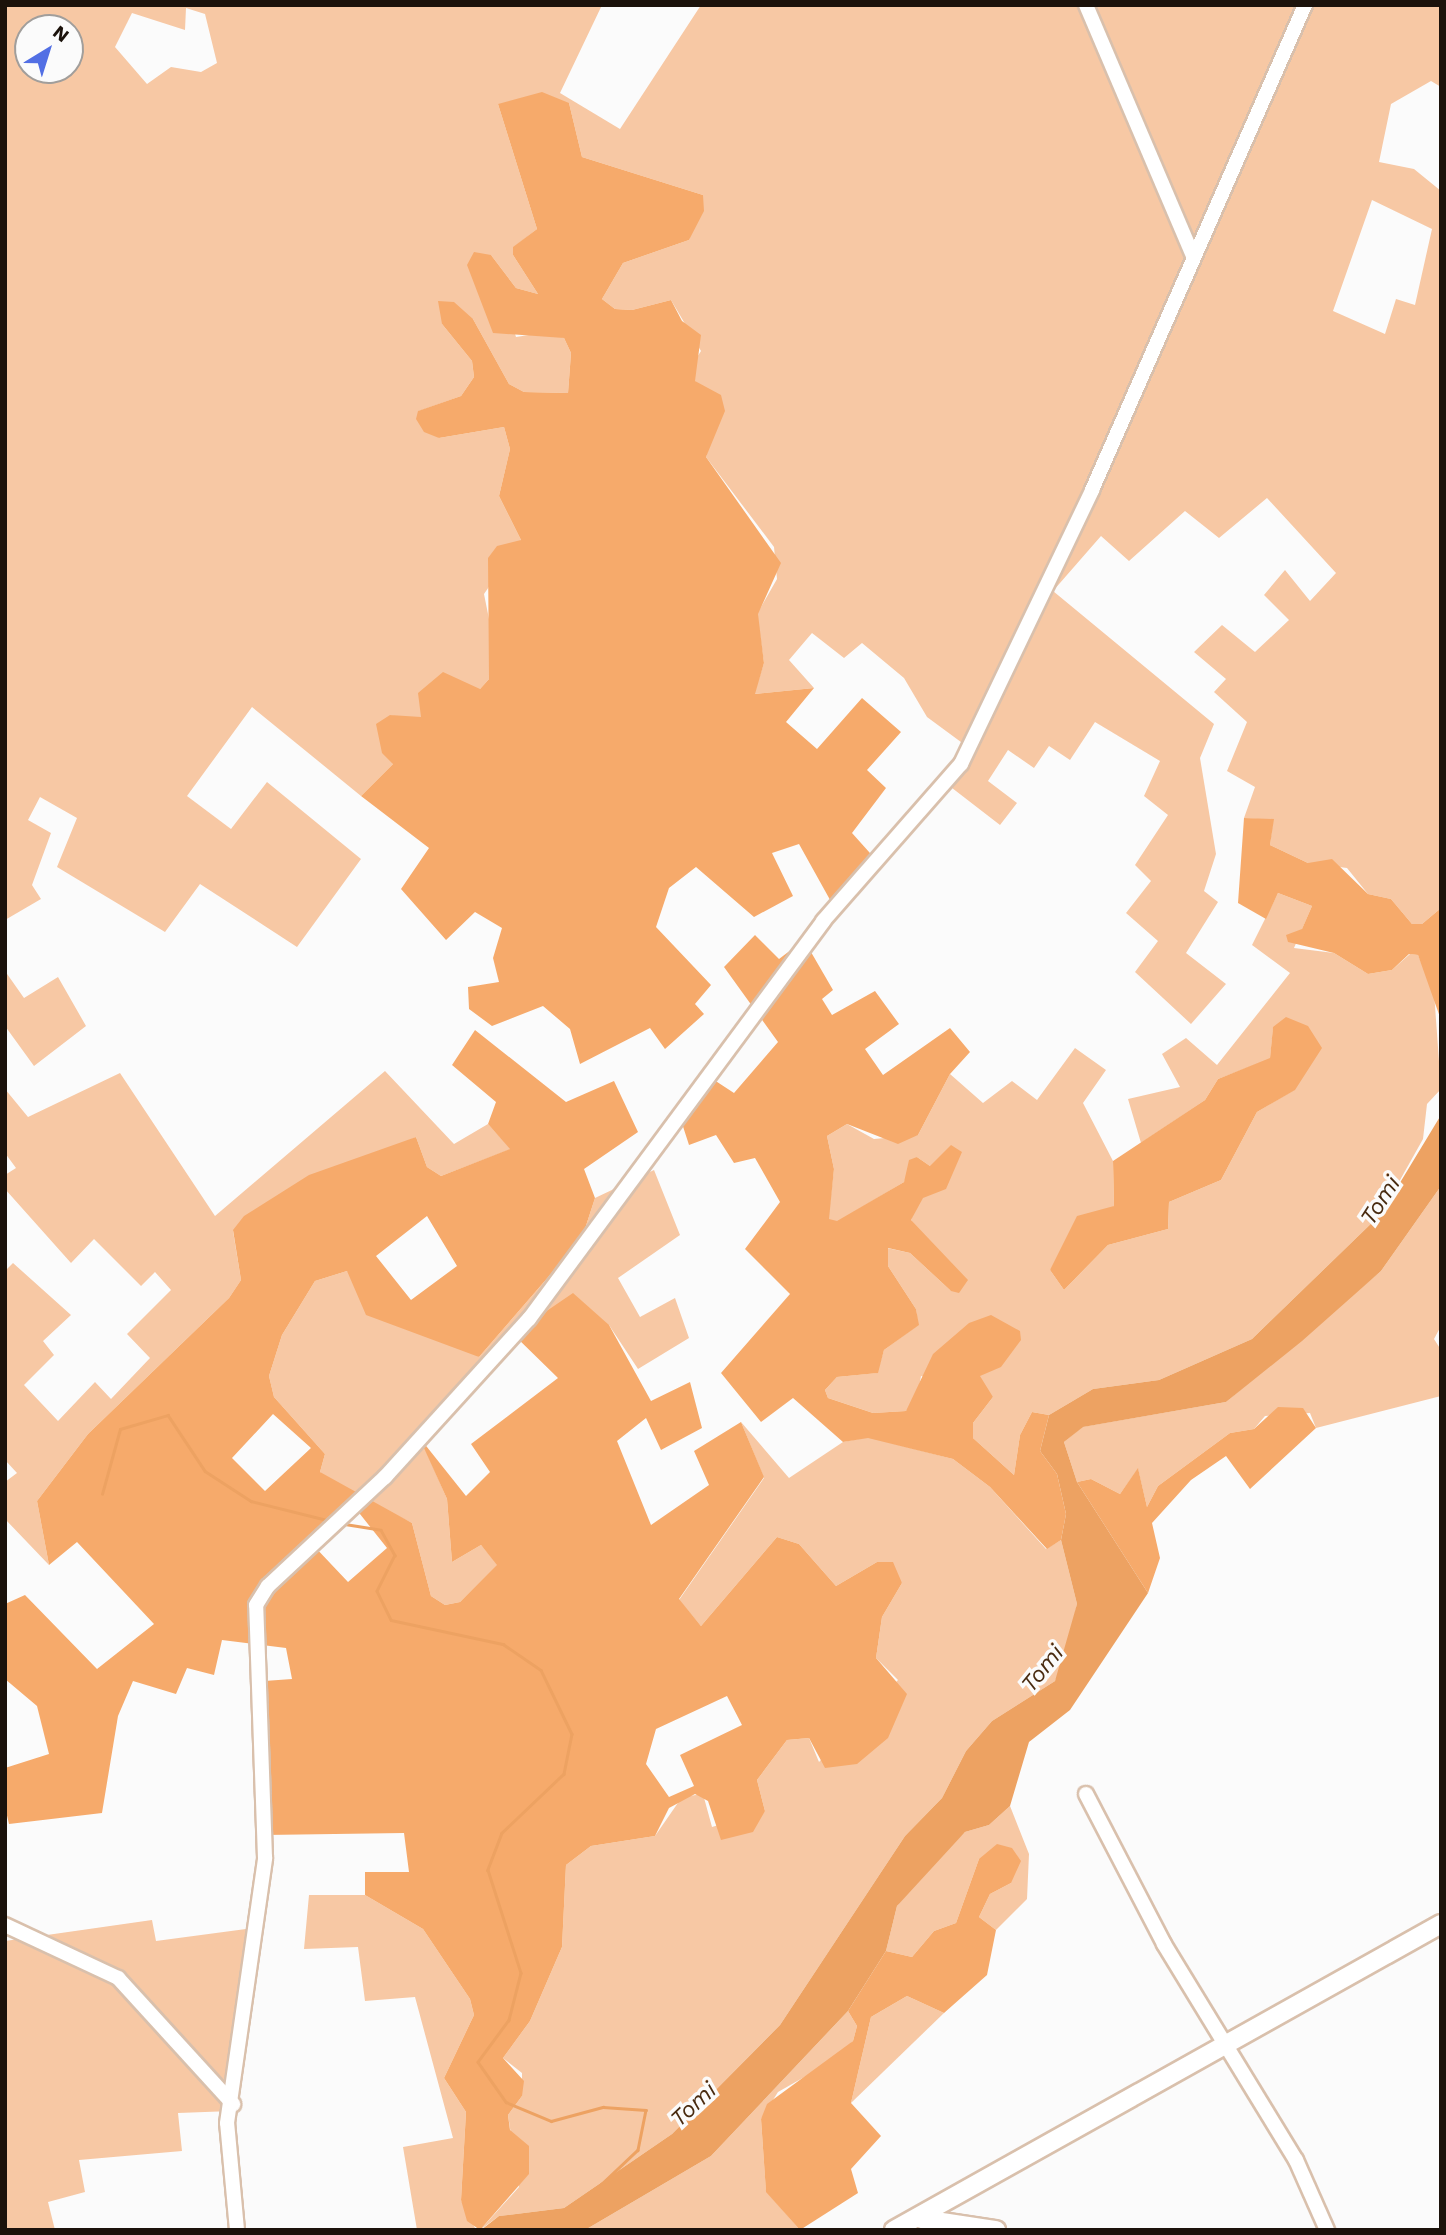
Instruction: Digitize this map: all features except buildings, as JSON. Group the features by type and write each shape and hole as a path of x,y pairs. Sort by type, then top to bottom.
{"main road":[{"path":"894,2230 1222,2044 1441,1924"},
{"path":"915,2220 938,2216 989,2229"}],"street":[{"path":"1086,5 1192,254"},
{"path":"237,2230 227,2123 233,2104 265,1858 256,1605 268,1586 385,1477 529,1319 823,921 961,764 1092,490 1192,254 1305,5"},
{"path":"1086,1794 1222,2044 1296,2160 1327,2230"},
{"path":"5,1925 118,1978 233,2104"}],"shaded area":[{"path":"5,5 602,5 560,93 620,129 701,5 1441,5 1441,87 1431,81 1391,104 1379,162 1414,169 1441,191 1441,908 1422,924 1412,924 1391,899 1368,894 1347,868 1308,863 1270,845 1273,820 1244,818 1255,787 1227,771 1247,722 1214,692 1226,679 1194,652 1222,625 1255,652 1289,620 1264,595 1285,570 1310,601 1336,573 1267,498 1219,538 1185,511 1129,561 1101,536 1053,591 1214,724 1200,758 1216,854 1204,891 1218,902 1186,953 1226,984 1191,1024 1135,972 1158,941 1126,913 1151,881 1135,865 1168,815 1144,796 1160,761 1095,722 1070,760 1049,746 1034,768 1008,750 988,781 1017,803 1000,825 943,781 965,745 927,717 904,678 862,643 844,658 812,633 789,660 814,688 754,694 764,663 757,614 777,579 774,547 706,457 715,424 695,381 692,365 701,351 671,300 632,310 615,309 602,299 623,263 689,240 703,195 582,157 569,103 498,104 537,229 514,247 513,255 538,294 516,288 491,255 516,337 548,332 564,338 571,353 568,393 524,392 509,384 473,319 442,324 472,361 474,377 461,396 419,411 439,438 504,427 510,449 499,496 521,540 484,594 493,639 489,679 480,689 414,721 390,715 393,764 361,796 252,707 187,796 231,829 267,782 361,859 297,947 200,884 165,932 57,867 77,818 40,797 28,820 51,833 32,885 41,899 5,920","holes":["186,8 205,14 217,63 201,72 171,67 147,84 115,47 132,13 185,30","1372,200 1432,229 1415,305 1396,299 1385,334 1333,311"]},
{"path":"542,92 569,103 582,157 703,195 704,211 689,240 623,263 602,299 615,309 632,310 671,300 682,321 701,335 695,381 721,395 725,411 706,457 781,563 758,614 764,663 755,694 814,688 786,722 817,749 862,698 901,732 867,770 886,788 852,833 878,862 834,907 799,844 772,853 793,896 754,917 696,867 669,888 656,927 711,985 695,1004 704,1014 665,1049 650,1028 580,1064 570,1029 543,1006 492,1026 469,1009 468,987 499,982 493,958 502,928 475,912 446,940 401,889 429,848 361,796 393,764 382,753 376,724 390,715 421,717 418,693 443,672 480,689 489,679 488,558 497,546 521,540 499,496 510,449 504,427 439,438 424,432 416,419 418,411 461,396 474,377 472,361 442,324 438,301 454,302 473,319 509,384 524,392 568,393 571,353 564,338 493,333 467,265 474,252 491,255 516,288 538,294 513,255 513,247 537,229 498,104"},
{"path":"1244,818 1274,819 1270,845 1308,863 1332,859 1368,894 1391,899 1412,924 1422,924 1441,908 1441,1020 1418,955 1409,954 1392,970 1368,974 1334,953 1288,942 1286,935 1302,929 1312,906 1278,893 1266,919 1238,903"},
{"path":"1278,893 1312,906 1294,948 1334,953 1368,974 1392,970 1410,954 1418,955 1434,992 1441,1089 1427,1104 1423,1139 1381,1214 1252,1339 1159,1380 1093,1389 1049,1415 1032,1412 1020,1435 1014,1475 973,1438 973,1423 993,1397 921,1376 917,1399 906,1411 873,1413 828,1398 825,1390 837,1377 877,1373 884,1350 918,1325 916,1309 888,1266 887,1248 910,1253 951,1291 911,1220 930,1166 917,1157 904,1182 837,1222 828,1220 834,1169 827,1136 847,1124 874,1139 918,1135 950,1074 983,1103 1012,1081 1037,1100 1075,1048 1106,1070 1083,1103 1113,1161 1114,1206 1050,1270 1064,1290 1108,1245 1168,1229 1169,1202 1221,1180 1257,1112 1294,1090 1273,1028 1270,1059 1218,1079 1205,1100 1141,1143 1128,1099 1180,1087 1162,1054 1186,1038 1217,1065 1290,973 1252,945"},
{"path":"755,935 779,959 804,940 833,990 822,999 832,1015 875,991 899,1024 865,1049 883,1075 950,1028 970,1052 950,1074 918,1135 898,1144 847,1124 827,1136 834,1169 829,1219 837,1221 904,1182 909,1160 917,1157 930,1166 951,1145 962,1152 946,1189 923,1198 911,1220 968,1280 959,1293 951,1291 910,1253 888,1248 888,1266 916,1309 919,1325 884,1350 878,1373 837,1377 825,1390 828,1398 873,1413 906,1411 933,1354 969,1323 991,1315 1020,1331 1021,1340 1001,1367 980,1376 993,1397 973,1423 973,1438 1014,1475 1020,1435 1032,1412 1049,1415 1040,1451 1057,1474 1066,1514 1061,1540 1047,1549 990,1487 953,1459 868,1438 843,1442 793,1398 761,1422 721,1373 790,1294 745,1249 780,1202 755,1158 734,1163 716,1135 689,1145 678,1111 708,1076 734,1093 778,1042 724,967"},
{"path":"5,971 24,998 58,977 86,1026 34,1066 5,1026"},
{"path":"1286,1017 1308,1026 1322,1048 1295,1090 1257,1112 1221,1180 1169,1202 1168,1229 1108,1245 1064,1290 1050,1270 1077,1216 1114,1206 1113,1161 1205,1100 1218,1079 1270,1058 1273,1027"},
{"path":"475,1030 566,1102 614,1081 638,1132 584,1169 595,1198 582,1238 479,1357 366,1315 347,1271 315,1281 282,1335 269,1376 274,1397 325,1454 320,1472 412,1523 431,1596 445,1605 460,1602 497,1565 481,1545 452,1562 447,1499 419,1437 466,1496 490,1472 471,1444 558,1378 513,1334 573,1293 609,1325 651,1401 690,1382 702,1428 661,1450 646,1418 617,1441 651,1525 709,1485 694,1451 741,1422 764,1477 679,1599 701,1626 777,1537 799,1544 836,1586 877,1562 893,1562 902,1583 882,1617 876,1658 907,1694 888,1738 857,1764 825,1768 809,1738 787,1740 757,1780 765,1811 753,1832 721,1840 708,1801 695,1794 669,1808 655,1836 591,1846 566,1865 562,1947 530,2021 503,2058 524,2081 522,2096 508,2115 510,2130 529,2146 529,2174 480,2230 467,2221 461,2200 466,2112 444,2078 474,2015 470,1999 423,1929 365,1895 365,1872 409,1872 404,1833 265,1835 252,1682 292,1679 286,1648 222,1640 214,1675 187,1668 176,1694 133,1681 118,1716 102,1813 9,1824 5,1807 5,1768 49,1754 37,1706 5,1679 5,1604 25,1595 97,1669 154,1624 77,1542 49,1565 37,1501 88,1434 229,1298 241,1280 233,1230 244,1216 309,1175 416,1137 427,1167 441,1176 510,1149 488,1124 496,1102 452,1065","holes":["427,1216 457,1266 411,1300 376,1256","273,1414 311,1448 265,1491 232,1458","356,1509 387,1548 348,1582 313,1545","727,1696 742,1725 680,1755 694,1786 669,1797 646,1764 656,1729"]},
{"path":"385,1071 454,1144 488,1124 511,1149 441,1176 427,1167 416,1137 233,1231 241,1280 229,1298 88,1434 37,1501 49,1565 5,1519 5,1482 17,1473 5,1460 5,1271 13,1263 71,1315 43,1341 54,1355 24,1385 58,1421 95,1382 111,1399 150,1358 127,1334 171,1290 155,1272 141,1286 94,1239 71,1263 5,1189 5,1175 16,1168 5,1153 5,1089 28,1117 120,1073 215,1216"},
{"path":"1441,1115 1441,1186 1381,1271 1302,1341 1226,1402 1083,1427 1064,1442 1077,1482 1148,1593 1070,1710 1029,1742 1010,1806 989,1825 965,1832 897,1906 886,1951 848,2011 711,2156 585,2230 481,2230 499,2216 564,2208 672,2134 780,2025 905,1836 942,1798 966,1751 992,1721 1055,1681 1077,1604 1061,1540 1066,1514 1057,1474 1040,1451 1049,1415 1093,1389 1159,1380 1252,1339 1381,1214"},
{"path":"654,1170 680,1235 618,1278 640,1317 675,1298 689,1338 638,1369 609,1325 513,1334 420,1437 447,1499 452,1562 481,1545 498,1565 460,1602 445,1605 431,1596 412,1523 331,1483 320,1472 325,1454 274,1397 269,1376 282,1335 315,1281 347,1271 479,1357 582,1238 595,1198"},
{"path":"1441,1186 1441,1326 1434,1339 1441,1350 1441,1396 1316,1428 1310,1413 1265,1416 1254,1429 1230,1433 1158,1486 1147,1507 1138,1469 1120,1494 1091,1479 1077,1482 1064,1442 1082,1427 1226,1402 1381,1271"},
{"path":"1278,1407 1303,1408 1316,1428 1250,1489 1226,1456 1191,1480 1152,1523 1160,1558 1148,1593 1077,1482 1091,1479 1120,1494 1138,1468 1147,1507 1158,1486 1230,1433 1254,1429"},
{"path":"741,1422 789,1478 843,1442 868,1437 953,1459 990,1487 1046,1549 1061,1540 1077,1604 1066,1657 1055,1681 992,1721 966,1751 942,1798 905,1836 780,2025 672,2134 564,2208 499,2216 480,2230 519,2187 508,2115 522,2096 522,2073 503,2058 530,2021 562,1947 566,1865 591,1846 655,1836 682,1797 703,1794 712,1827 765,1811 757,1780 787,1740 809,1738 819,1762 898,1680 876,1658 882,1617 902,1583 877,1562 836,1586 799,1544 777,1537 701,1626 679,1600 764,1478"},
{"path":"1010,1806 1029,1854 1027,1899 996,1930 979,1917 990,1894 1011,1883 979,1859 956,1923 934,1931 912,1957 886,1951 897,1906 926,1867 965,1832 989,1825"},
{"path":"997,1844 1012,1848 1021,1861 1011,1883 990,1894 979,1917 996,1930 987,1975 944,2013 907,1996 871,2017 851,2103 881,2136 851,2169 858,2193 800,2230 766,2192 761,2119 767,2104 853,2041 857,2026 848,2011 886,1951 912,1957 934,1931 956,1923 979,1859"},
{"path":"309,1895 365,1895 423,1929 470,1999 474,2015 444,2078 466,2112 461,2200 476,2230 417,2230 403,2147 453,2138 415,1997 365,2001 358,1947 304,1949"},
{"path":"152,1920 156,1941 246,1929 232,2111 178,2113 182,2151 79,2160 85,2192 48,2202 55,2230 5,2230 5,1941"},
{"path":"907,1996 944,2013 851,2103 871,2017"},
{"path":"848,2011 857,2026 853,2041 829,2063 778,2092 761,2119 766,2191 800,2230 585,2230 711,2156"}],"waterway":[{"path":"102,1494 120,1429 168,1415 205,1471 251,1501 331,1521"},
{"path":"345,1524 381,1530 395,1555 377,1591 391,1620 503,1644 541,1670 572,1734 564,1774 502,1833 488,1870 521,1973 509,2020 478,2062 506,2102 551,2121 603,2107 646,2110 638,2150 602,2184"}],"water label":[{"name":"Tomi","path":"1381,1201"},
{"name":"Tomi","path":"1043,1669"},
{"name":"Tomi","path":"694,2105"}]}
